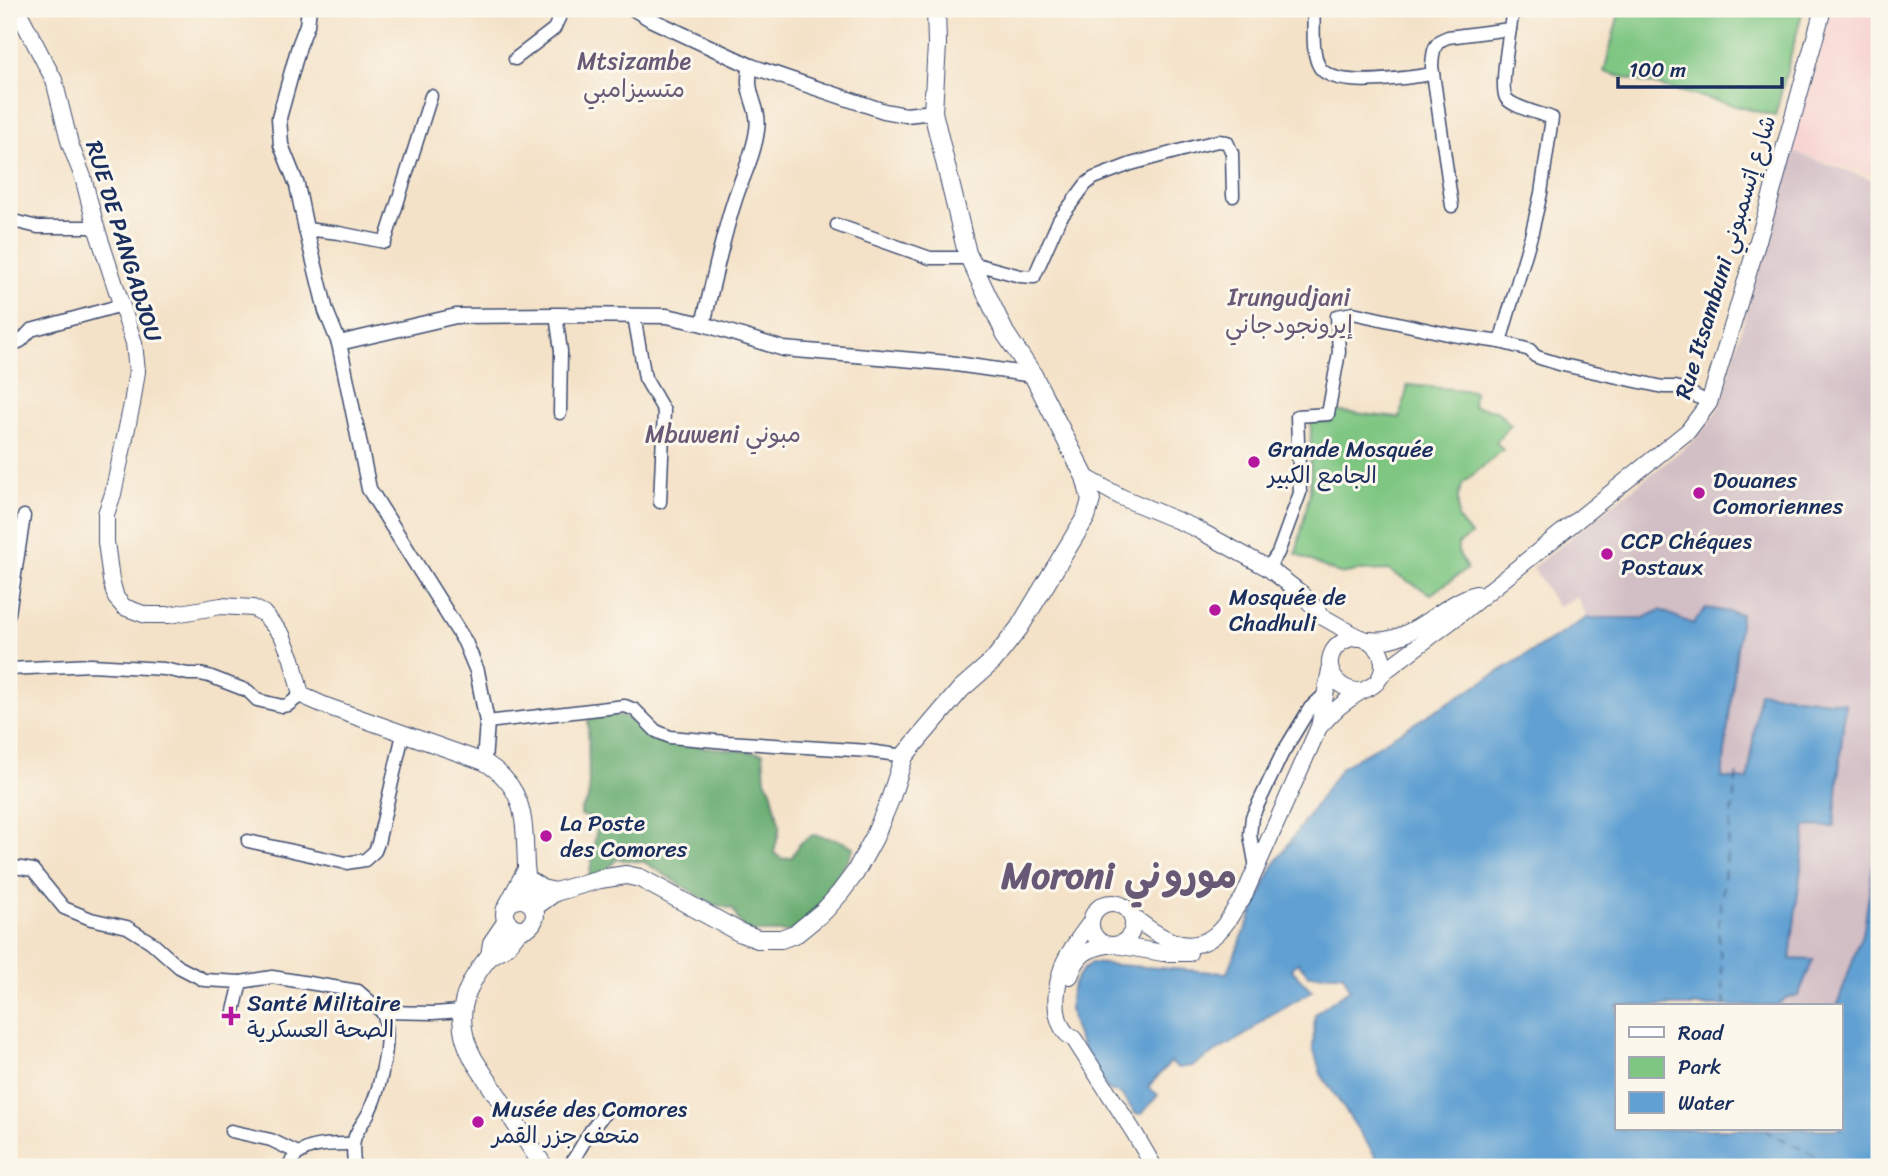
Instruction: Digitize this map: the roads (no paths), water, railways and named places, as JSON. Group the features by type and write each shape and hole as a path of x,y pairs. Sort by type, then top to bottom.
{"main road":[{"name":"RUE DE PANGADJOU","path":"18,9 54,80 70,144 83,177 96,227 134,343 137,371 132,404 119,469 106,514 106,542 116,598 124,607 146,615 169,615 221,606 253,608 263,613 282,635 302,695"},
{"path":"533,905 555,892 626,875 640,878 741,933 758,939 781,939 797,933 825,910 855,873 874,838 904,756 961,689 993,661 1019,628 1086,517 1090,494 1085,477 1033,374 1005,333 971,260 933,112 936,9"},
{"name":"Rue Itsambuni شارع إتسمبوني","path":"1381,676 1688,431 1709,403 1766,214 1823,9"},
{"path":"1085,477 1121,497 1192,527 1268,568 1302,594 1323,617 1375,645 1383,659 1381,676 1370,688 1337,708 1319,727"},
{"path":"1089,506 1121,497"},
{"name":"Rue Itsambuni شارع إتسمبوني","path":"1364,639 1389,640 1412,631 1465,597 1489,590"},
{"path":"1323,617 1339,684 1346,689 1362,691"},
{"path":"1154,1167 1060,1021 1057,1009 1058,986 1064,964 1097,909 1110,903 1123,905 1150,930 1172,943 1194,944 1209,939 1226,923 1242,900 1319,727 1332,662 1344,641 1352,638 1364,639"},
{"path":"302,695 484,762 500,771 508,780 526,830 527,875 534,920 528,927 511,918"},
{"path":"527,875 542,889 555,892"},
{"path":"527,875 511,918 492,943 490,956 475,977 462,1011 462,1031 467,1047 543,1166"},
{"path":"511,918 517,899 525,899 533,905"},
{"path":"1091,922 1093,934 1102,943 1163,953 1196,952 1224,940 1231,934 1241,914 1242,900"},
{"path":"1074,1039 1064,1001 1078,959 1086,951 1128,939 1134,922 1132,916"}],"street":[{"path":"309,9 307,25 279,118 281,145 297,185 326,311 340,342 370,495 414,558 465,642 477,671 487,722 484,762"},
{"path":"515,59 554,29 563,9"},
{"path":"634,9 751,66 884,111 906,115 933,112"},
{"path":"1313,9 1314,53 1319,68 1324,73 1367,81 1433,74"},
{"path":"1500,342 1541,192 1552,118 1512,104 1503,90 1513,9"},
{"path":"1452,206 1433,74 1434,48 1438,41 1459,35 1510,29"},
{"path":"703,324 733,206 758,128 757,113 747,79 751,66"},
{"path":"306,229 385,242 431,96"},
{"path":"837,225 930,258 971,260 1034,277 1059,220 1086,184 1115,169 1197,145 1227,142 1232,153 1233,196"},
{"path":"9,220 38,227 96,227"},
{"path":"9,346 21,341 31,330 122,305"},
{"path":"1268,568 1278,553 1300,493 1297,416 1328,414 1339,352 1337,316 1353,313 1452,335 1500,342 1530,350 1535,356 1563,365 1663,387 1675,387 1709,403"},
{"path":"556,315 561,351 560,413"},
{"path":"340,342 456,316 667,316 784,349 949,363 1033,374"},
{"path":"634,316 645,378 664,411 660,502"},
{"path":"9,613 24,516"},
{"path":"9,669 90,666 164,669 209,676 248,691 257,700 282,706 302,695"},
{"path":"1256,868 1250,835 1252,817 1282,754 1310,708 1327,692"},
{"path":"487,722 625,706 635,710 656,731 670,737 869,751 904,756"},
{"path":"248,841 346,863 365,860 375,851 379,842 403,734"},
{"path":"9,866 33,870 64,908 91,919 127,927 151,942 179,967 204,980 241,982 272,977 358,991 382,1012 386,1020 387,1042 372,1105 356,1133 353,1144 354,1167"},
{"path":"234,1011 241,982"},
{"path":"382,1012 462,1011"},
{"path":"569,1167 591,1130 609,1108"},
{"path":"231,1131 271,1140 298,1153"},
{"path":"288,1167 298,1153 311,1147 353,1144"}],"water":[{"path":"1706,608 1741,614 1722,778 1748,780 1759,692 1845,703 1834,827 1806,826 1790,959 1813,960 1798,996 1787,997 1778,1004 1615,1004 1615,1130 1842,1130 1842,1004 1838,1004 1864,928 1879,826 1879,1167 1383,1167 1321,1074 1313,1048 1315,1014 1350,989 1343,974 1309,975 1298,963 1291,969 1312,991 1192,1066 1178,1068 1171,1062 1148,1087 1158,1095 1142,1114 1136,1114 1120,1093 1108,1090 1084,1050 1072,1019 1072,989 1080,973 1091,963 1227,973 1272,868 1341,768 1587,618 1644,618 1660,610 1693,624"}],"place":[{"name":"Grande Mosquée الجامع الكبير","path":"1254,462"},
{"name":"Douanes Comoriennes","path":"1699,493"},
{"name":"CCP Chéques Postaux","path":"1607,554"},
{"name":"Mosquée de Chadhuli","path":"1215,610"},
{"name":"La Poste des Comores","path":"546,836"},
{"name":"Santé Militaire الصحة العسكرية","path":"231,1016"},
{"name":"Musée des Comores متحف جزر القمر","path":"478,1122"}],"district":[{"name":"Mtsizambe متسيزامبي","path":"634,75"},
{"name":"Irungudjani إيرونجودجاني","path":"1289,311"},
{"name":"Mbuweni مبوني","path":"723,434"},
{"name":"Moroni موروني","path":"1119,875"}]}
